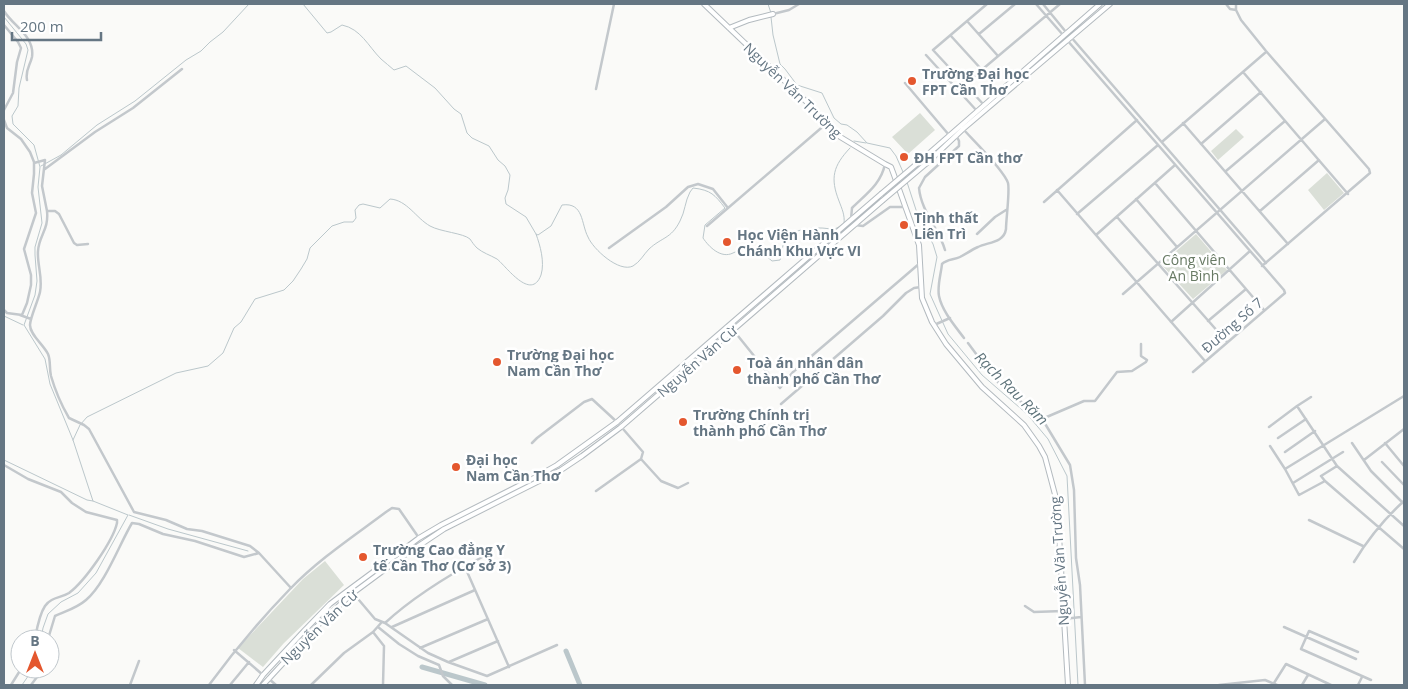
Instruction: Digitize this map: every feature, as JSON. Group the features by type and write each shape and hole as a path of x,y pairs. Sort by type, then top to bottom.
{"main road":[{"name":"Nguyễn Văn Trường","path":"704,4 817,112 837,135 890,167 919,245 922,298 946,344 982,387 1024,426 1045,457 1057,502 1068,685"},
{"name":"Nguyễn Văn Cừ","path":"263,685 351,591 395,554 441,525 532,480 617,422 814,260 927,163 1065,33 1100,4"},
{"name":"Nguyễn Văn Cừ","path":"758,305 810,256 977,111 985,107 1110,4"},
{"path":"730,28 749,20 771,15"},
{"path":"1065,33 1069,38"},
{"path":"810,256 814,260"},
{"name":"Nguyễn Văn Cừ","path":"256,685 263,675 330,604 444,529 561,470 582,456 621,427 686,371 731,328"},
{"path":"682,367 686,371"},
{"path":"441,525 444,529"},
{"path":"395,554 399,559"},
{"path":"302,633 306,637"},
{"path":"263,675 268,678"}],"street":[{"path":"596,89 614,4"},
{"path":"771,15 788,10 799,4"},
{"path":"985,107 933,50 987,4"},
{"path":"979,34 1014,4"},
{"path":"1036,4 1065,33"},
{"path":"1043,4 1065,33"},
{"path":"965,84 1060,4"},
{"path":"1226,4 1230,9 1236,10"},
{"path":"1069,38 1262,266 1348,194 1370,173 1369,169 1324,119 1241,20 1236,10 1236,4"},
{"path":"4,11 8,18 25,34 31,44 32,56 26,69 27,80"},
{"path":"967,21 998,56"},
{"path":"4,25 21,48 13,93 4,110"},
{"path":"950,36 982,70"},
{"path":"1069,38 1266,263"},
{"path":"1078,214 1266,51"},
{"path":"926,55 977,111"},
{"path":"45,165 133,108 182,69"},
{"path":"1243,72 1348,194"},
{"path":"905,83 949,135"},
{"path":"1202,144 1261,92"},
{"path":"1044,202 1140,117"},
{"path":"1123,294 1324,119"},
{"path":"4,120 7,128 21,139 34,162 32,193 36,213 24,249 31,275 31,285 27,303 21,316"},
{"path":"1226,171 1285,120"},
{"path":"707,226 827,123"},
{"path":"1184,123 1288,244"},
{"path":"963,129 981,148 1006,180 1008,186 1006,232 1004,236 998,241 976,247 959,258 943,262 939,295 949,318 964,338"},
{"path":"945,250 943,242 926,211 920,188 925,177 959,146 960,141 956,135"},
{"path":"34,162 44,159 42,186 47,211 47,222 44,234 39,241 40,293 30,319 30,325 32,333 44,346 49,357 51,375 67,414 71,420 89,429 134,512 250,546 259,553 291,588"},
{"path":"1260,211 1319,160"},
{"path":"851,220 852,208 877,183 882,175 885,164"},
{"path":"1096,235 1175,165"},
{"path":"1155,183 1264,310"},
{"path":"609,248 666,207 688,187 698,184 713,189 728,208"},
{"path":"1057,190 1205,361"},
{"path":"1136,200 1177,247"},
{"path":"853,225 863,226 890,207 906,208"},
{"path":"978,234 995,217 1006,210"},
{"path":"47,211 55,211 58,214 77,246 88,244"},
{"path":"1117,217 1227,342"},
{"path":"1171,322 1250,252"},
{"path":"731,328 780,388 793,372 920,263"},
{"name":"Đường Số 7","path":"1193,372 1285,292 1262,266"},
{"path":"781,404 884,316 906,293 914,288 921,287"},
{"path":"1208,321 1246,289"},
{"path":"4,310 7,313 30,319"},
{"path":"936,324 949,318"},
{"path":"968,343 994,378"},
{"path":"1042,419 1078,403 1095,401 1117,372 1132,370 1146,362 1147,360 1141,356 1141,344"},
{"path":"996,381 1038,414 1070,465 1076,518 1076,558 1080,585 1085,685"},
{"path":"1285,469 1404,396"},
{"path":"1269,427 1311,398"},
{"path":"532,443 589,399 597,402 642,450 643,456 596,491"},
{"path":"1297,406 1337,466 1404,526"},
{"path":"1278,438 1306,419"},
{"path":"1364,460 1404,429"},
{"path":"1285,452 1315,431"},
{"path":"1352,443 1371,471 1403,502 1379,526 1354,562"},
{"path":"1385,443 1404,466"},
{"path":"1270,446 1299,495 1325,481"},
{"path":"1292,483 1343,452"},
{"path":"641,459 664,483 680,488 688,483"},
{"path":"1382,462 1404,486"},
{"path":"557,464 561,470"},
{"path":"4,466 28,479 61,492 72,503 86,512 117,520 107,545 87,574 69,593 46,604 40,616 37,629"},
{"path":"1337,466 1321,476 1404,548"},
{"path":"209,685 234,650 291,588 331,553 392,508 402,511 419,538"},
{"path":"1308,520 1364,546"},
{"path":"51,629 55,616 78,606 92,594 112,564 132,523 162,534 195,541 244,557 259,553"},
{"path":"385,623 402,607 484,556"},
{"path":"465,567 509,667"},
{"path":"392,627 475,590"},
{"path":"351,591 375,619 392,627 432,656 487,676 557,645"},
{"path":"1025,606 1034,612 1063,611"},
{"path":"1064,619 1081,617"},
{"path":"420,648 488,619"},
{"path":"311,685 344,653 373,632 381,623"},
{"path":"378,627 422,659 440,666 443,676 452,685"},
{"path":"1284,627 1356,659"},
{"path":"1358,652 1309,631 1301,649 1371,680"},
{"path":"373,632 384,646 383,685"},
{"path":"448,662 498,641"},
{"path":"234,650 263,675"},
{"path":"130,685 140,662"},
{"path":"230,685 249,662"},
{"path":"1218,685 1265,680 1275,684 1286,664 1331,685"},
{"path":"1302,685 1308,675"},
{"path":"1358,685 1362,677"},
{"path":"268,678 276,685"}],"green space":[{"path":"920,113 935,130 908,154 892,137"},
{"path":"1236,129 1244,137 1218,160 1211,151"},
{"path":"1327,173 1344,193 1324,210 1308,190"},
{"name":"Công viên An Bình","path":"1196,234 1227,270 1193,299 1161,264"},
{"path":"325,561 344,585 284,643 263,667 238,648 303,579"}],"waterway":[{"path":"41,166 61,155 97,125 135,101 186,60 201,51 223,32 249,4"},
{"path":"303,4 327,33 342,25 349,27 359,34 381,59 394,70 406,66 435,88 461,114 467,133 472,138 489,146 498,160 505,166 510,175 505,198 506,204 526,217 536,234"},
{"name":"Rạch Rau Răm","path":"768,4 771,13"},
{"path":"4,17 26,44 28,50 19,88 18,106 12,116 13,124 34,145 40,167 38,187 42,223 35,247 37,281 35,295 24,325 45,359 50,384 73,440 93,501"},
{"name":"Rạch Rau Răm","path":"771,17 780,64 797,85 822,93 834,118 857,132 867,143 890,148 903,172"},
{"path":"854,141 866,143"},
{"path":"73,440 80,425 87,417 176,373 208,366 223,353 234,328 241,322 255,299 284,290 301,269 307,259 310,248 332,226 344,222 353,222 356,218 355,210 359,205 363,204 380,208 390,199 396,200 430,226 467,237 477,248 497,259 519,280 531,285 537,282 542,270 542,254 536,234 538,235 551,226 562,205 569,205 578,210 588,237 595,248 607,259 627,267 633,266 649,249 670,235 677,227 682,218 688,195 693,188 712,194 725,208 705,225 703,238 712,248 724,254 744,248 752,248 761,252 772,261 780,260 785,241 792,234 811,228 835,229 844,224 844,215 836,193 834,179 840,161 850,148"},
{"name":"Rạch Rau Răm","path":"905,176 919,219 933,244 937,257 930,294 948,334 982,375 1027,414 1048,439 1067,476 1078,685"},
{"path":"4,316 23,325"},
{"path":"4,460 87,500 128,515 96,573 78,593 61,602 48,614 43,629"},
{"path":"129,515 168,529 248,551"},
{"path":"566,651 580,685"},
{"path":"422,667 485,685"},
{"path":"22,685 26,679"}],"place":[{"name":"Trường Đại học FPT Cần Thơ","path":"912,81"},
{"name":"ĐH FPT Cần thơ","path":"904,157"},
{"name":"Tịnh thất Liên Trì","path":"904,225"},
{"name":"Học Viện Hành Chánh Khu Vực VI","path":"727,242"},
{"name":"Trường Đại học Nam Cần Thơ","path":"497,362"},
{"name":"Toà án nhân dân thành phố Cần Thơ","path":"737,370"},
{"name":"Trường Chính trị thành phố Cần Thơ","path":"683,422"},
{"name":"Đại học Nam Cần Thơ","path":"456,467"},
{"name":"Trường Cao đẳng Y tế Cần Thơ (Cơ sở 3)","path":"363,557"}]}
